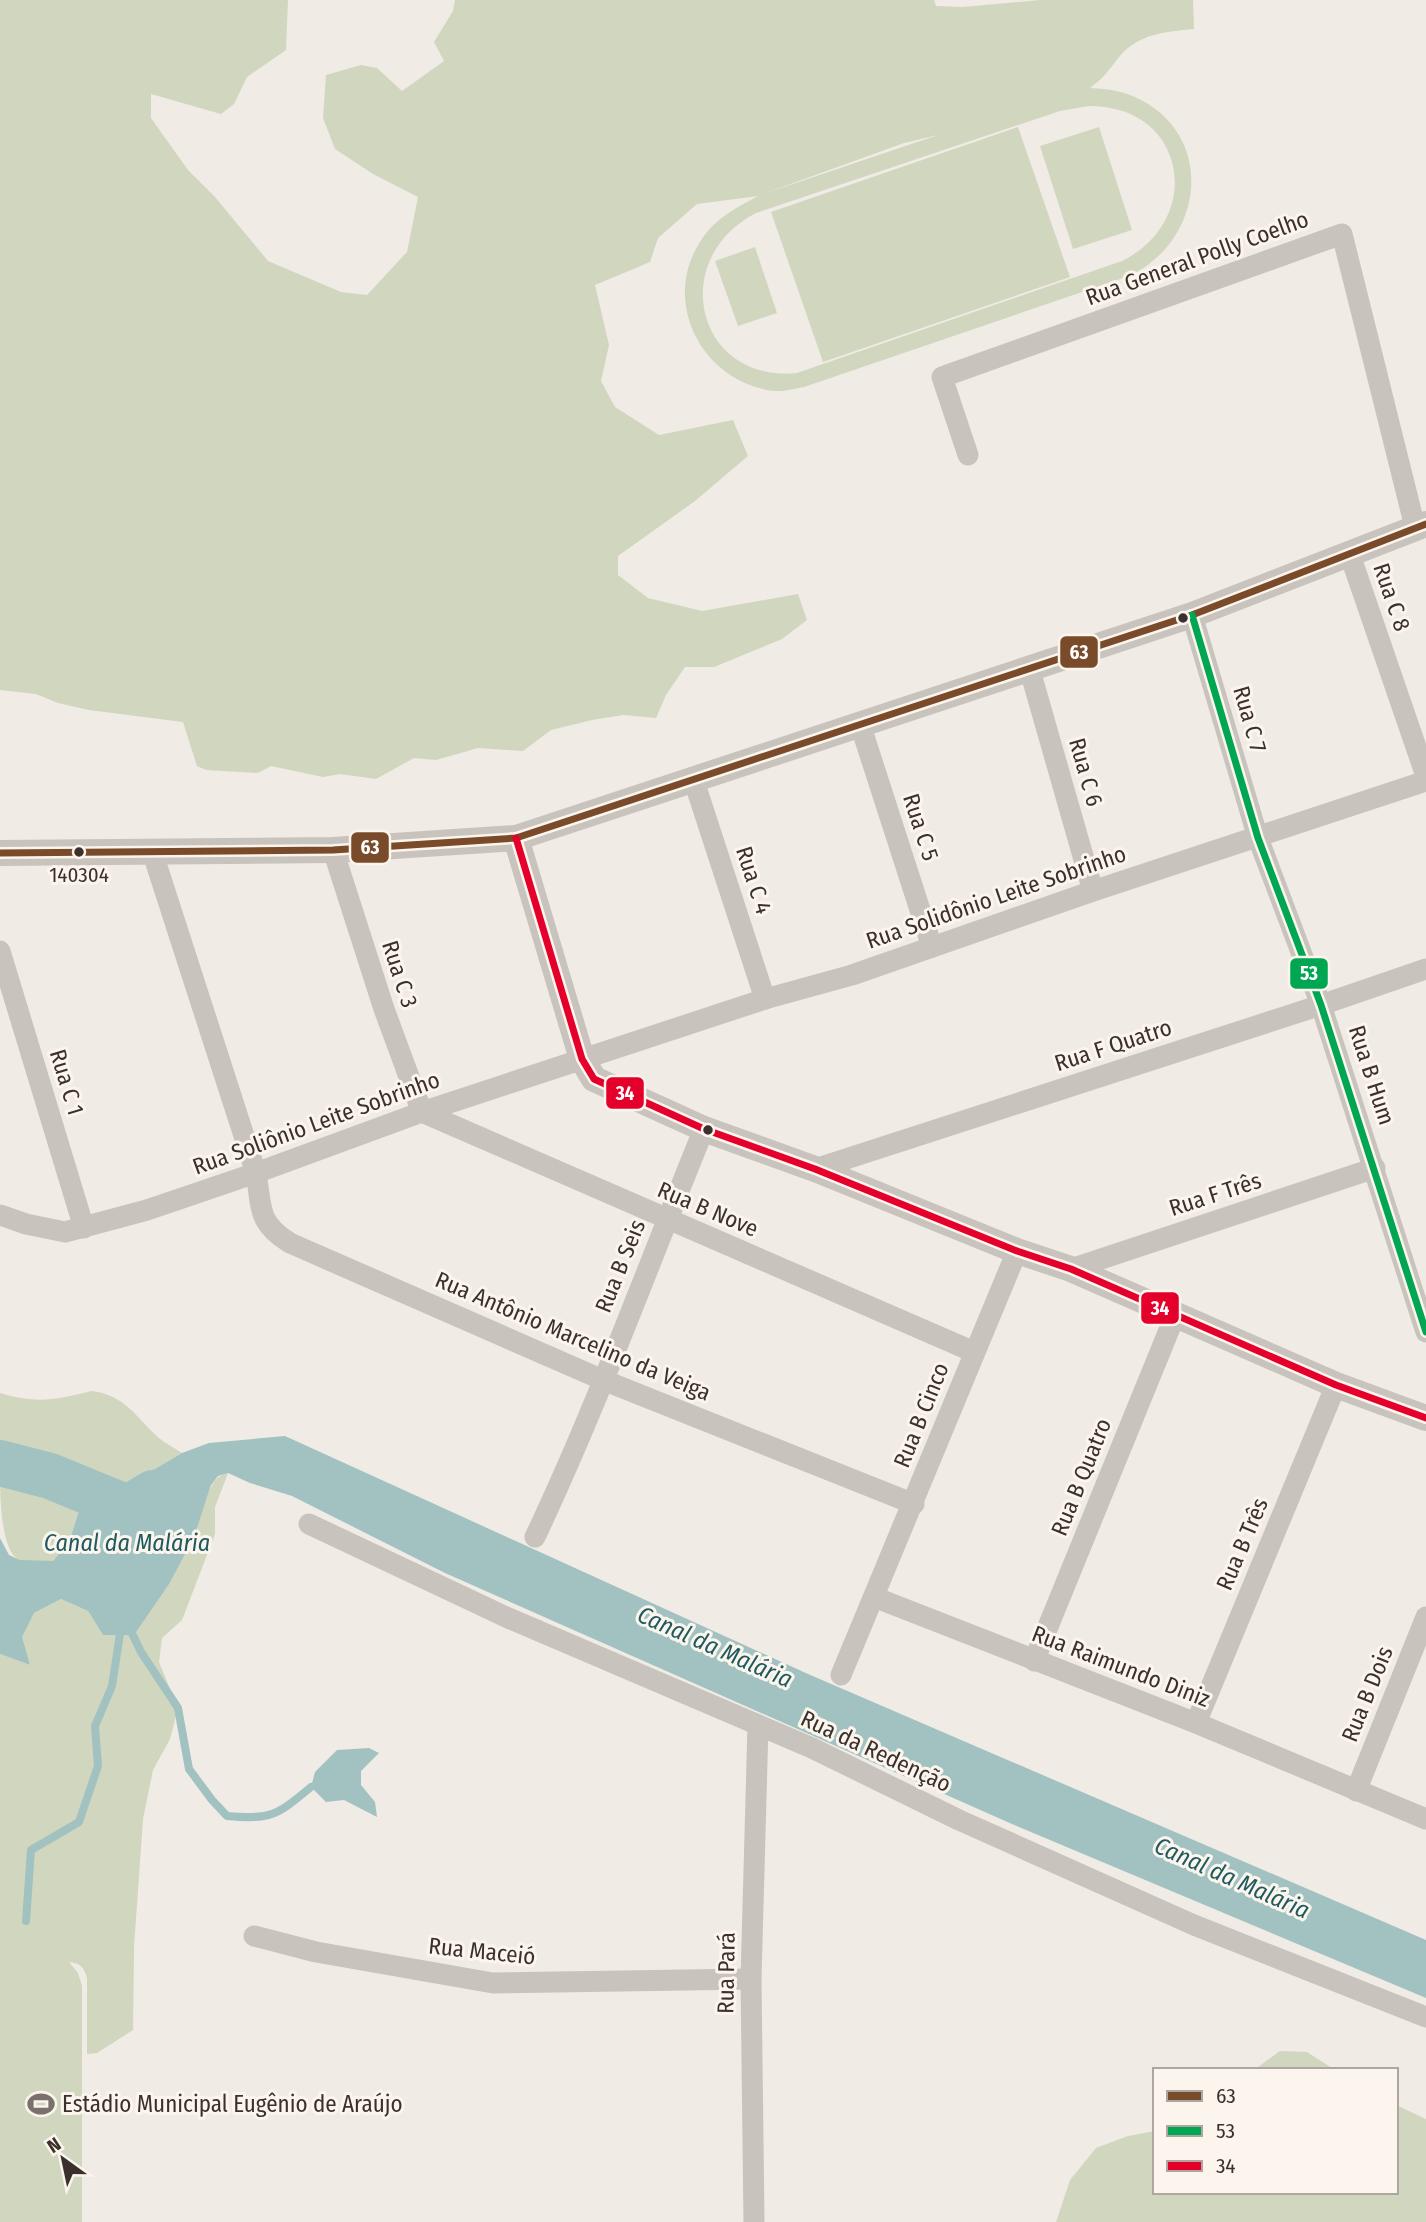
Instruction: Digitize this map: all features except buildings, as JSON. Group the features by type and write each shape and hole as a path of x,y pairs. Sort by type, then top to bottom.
{"street":[{"name":"Rua General Polly Coelho","path":"968,455 942,377 1342,234 1421,525"},
{"path":"0,853 333,850 516,838 1192,615 1421,525"},
{"name":"Rua C 8","path":"1350,555 1426,776"},
{"name":"Rua C 7","path":"1192,615 1258,838"},
{"name":"Rua C 6","path":"1029,667 1093,891"},
{"name":"Rua C 5","path":"860,724 932,947"},
{"name":"Rua C 4","path":"693,778 765,999"},
{"name":"Rua Solidônio Leite Sobrinho","path":"582,1059 765,999 852,975 1093,891 1426,781"},
{"path":"516,838 582,1059 594,1079 704,1129 815,1169 1017,1251 1071,1269 1336,1385 1426,1418"},
{"name":"Rua B Hum","path":"1258,838 1321,1005 1426,1332"},
{"name":"Rua C 3","path":"333,850 384,1009 422,1112"},
{"name":"Rua Antônio Marcelino da Veiga","path":"152,851 256,1173 264,1222 276,1235 603,1380 914,1504"},
{"name":"Rua C 1","path":"0,951 75,1230"},
{"name":"Rua F Quatro","path":"815,1169 1426,969"},
{"name":"Rua Soliônio Leite Sobrinho","path":"75,1230 147,1210 422,1112 582,1059"},
{"name":"Rua B Nove","path":"422,1112 974,1352"},
{"name":"Rua B Seis","path":"534,1537 557,1491 704,1129"},
{"name":"Rua F Três","path":"1071,1269 1375,1168"},
{"path":"0,1215 26,1224 75,1230"},
{"name":"Rua B Cinco","path":"874,1597 1017,1251"},
{"name":"Rua B Quatro","path":"1034,1661 1176,1313"},
{"name":"Rua B Três","path":"1196,1723 1336,1385"},
{"name":"Rua da Redenção","path":"309,1524 506,1617 758,1725 959,1820 1194,1925 1426,2017"},
{"path":"841,1675 874,1597"},
{"name":"Rua Raimundo Diniz","path":"874,1597 1196,1723 1426,1819"},
{"name":"Rua B Dois","path":"1356,1791 1426,1617"},
{"name":"Rua Pará","path":"754,2222 751,1979 758,1725"},
{"name":"Rua Maceió","path":"254,1936 316,1952 494,1983 751,1979"}],"green space":[{"path":"0,0 288,0 286,50 247,77 234,104 221,114 151,94 151,118 188,170 215,197 268,261 341,292 367,295 407,252 418,197 373,174 335,149 323,118 326,75 361,65 377,68 402,91 444,61 434,42 453,11 455,0 934,0 936,6 963,7 1040,0 1193,0 1194,29 1154,35 1135,43 1090,88 1129,94 1165,118 1181,140 1190,164 1191,190 1185,216 1172,240 1154,260 1129,276 804,387 776,391 743,382 723,370 706,353 694,333 687,311 685,288 689,265 700,242 719,221 758,196 697,204 658,238 650,262 595,285 609,345 601,381 615,407 659,435 733,420 748,456 695,501 618,556 618,575 648,598 702,611 798,594 807,620 782,639 714,667 685,667 666,695 656,718 623,715 551,730 523,751 478,748 436,760 414,758 376,779 340,774 323,777 271,766 258,773 206,770 197,766 183,722 89,710 58,703 36,694 0,690","holes":["1089,106 1122,111 1147,124 1164,144 1173,167 1174,193 1166,219 1149,242 1122,261 797,373 763,371 735,359 716,339 705,314 703,286 711,259 728,233 756,213 1060,111","938,135 763,194 904,143"]},
{"path":"1018,127 1070,277 823,362 771,212"},
{"path":"1099,127 1132,230 1073,249 1040,146"},
{"path":"755,247 777,313 738,326 715,261"},
{"path":"92,1391 114,1398 130,1408 159,1438 182,1453 126,1486 108,1486 79,1511 69,1542 53,1561 20,1560 8,1546 2,1520 0,1469 18,1456 0,1442 0,1393 25,1399 46,1400"},
{"path":"228,1473 215,1507 215,1534 182,1620 162,1638 159,1662 178,1708 170,1739 153,1770 143,1819 134,1947 133,2030 97,2053 87,2054 87,1978 81,1966 69,1962 78,1973 82,1986 82,2222 0,2222 0,1654 30,1665 21,1637 34,1613 61,1599 88,1611 103,1635 134,1634 184,1554 213,1483"},
{"path":"1280,2051 1307,2052 1332,2068 1257,2068"},
{"path":"1398,2106 1426,2119 1426,2222 1056,2222 1070,2180 1096,2148 1128,2136 1153,2131 1153,2194 1398,2194"}],"water":[{"name":"Canal da Malária","path":"285,1436 808,1674 1426,1940 1426,1998 1012,1824 445,1573 292,1496 228,1473 218,1476 211,1485 194,1537 169,1584 134,1635 103,1635 88,1611 61,1599 34,1613 22,1637 30,1665 0,1654 0,1538 9,1555 20,1560 53,1561 69,1542 79,1511 108,1486 126,1486 182,1453 209,1443"},
{"path":"369,1748 379,1753 361,1771 361,1785 375,1802 377,1817 344,1800 326,1802 311,1787 315,1772 337,1750"}],"waterway":[{"name":"Canal da Malária","path":"0,1463 50,1476 128,1508 153,1493"},
{"path":"26,1921 31,1850 79,1822 98,1766 95,1726 112,1686 121,1627"},
{"path":"129,1627 141,1652 178,1708 189,1769 227,1816 254,1817 273,1814 311,1787"}],"transit line":[{"name":"63","path":"0,853 333,850 516,838 1192,615 1426,524"},
{"name":"53","path":"1192,615 1258,838 1321,1005 1426,1332"},
{"name":"34","path":"516,838 582,1059 594,1079 704,1129 815,1169 1017,1251 1071,1269 1336,1385 1426,1418"}],"place":[{"name":"140304","path":"79,852"},
{"name":"Estádio Municipal Eugênio de Araújo","path":"41,2104"}]}
